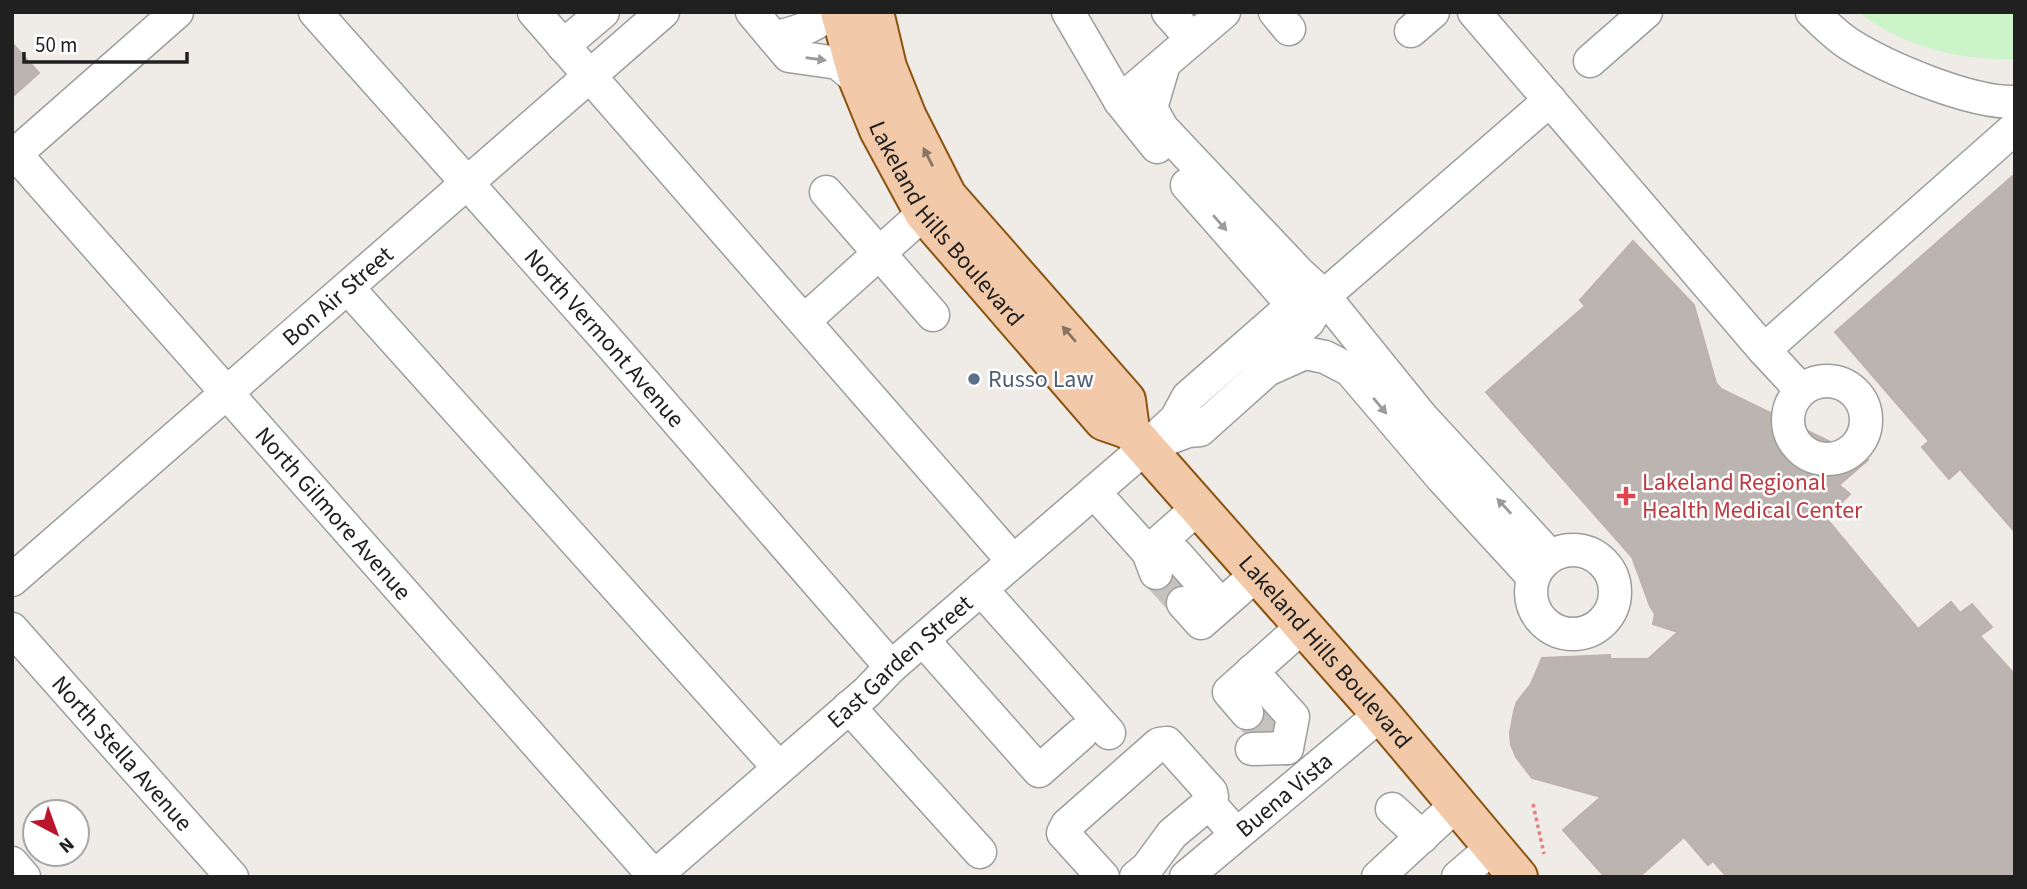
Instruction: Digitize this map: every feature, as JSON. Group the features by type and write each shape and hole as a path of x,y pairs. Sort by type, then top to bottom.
{"main road":[{"name":"Lakeland Hills Boulevard","path":"840,12 859,81 879,130 924,213 1104,421 1138,439 1381,714 1493,847 1531,865"},
{"name":"Lakeland Hills Boulevard","path":"874,12 887,67 902,105 947,196 1126,400 1138,439"}],"street":[{"path":"13,154 177,12"},
{"name":"North Vermont Avenue","path":"315,12 607,340 891,667"},
{"path":"534,12 1013,561"},
{"path":"563,46 603,12"},
{"name":"Bon Air Street","path":"12,580 663,12"},
{"path":"752,12 789,56 838,63 859,81"},
{"path":"774,38 814,24 828,12"},
{"path":"1068,12 1120,101 1188,187 1308,308 1421,416 1542,566 1442,478 1350,370 1308,308 1289,262 1162,128 1151,108 1164,64"},
{"path":"1168,12 1192,40"},
{"path":"1120,101 1224,12"},
{"path":"1474,12 1801,390"},
{"path":"1590,61 1646,12"},
{"path":"1812,12 1847,43 1912,77 1978,97 2015,102"},
{"path":"1138,439 1177,419 1188,397 1308,308 1550,100"},
{"path":"1765,350 2015,128"},
{"name":"North Gilmore Avenue","path":"13,154 654,877"},
{"path":"826,192 933,315"},
{"path":"804,321 924,213"},
{"path":"348,288 779,768"},
{"path":"1188,431 1193,421 1239,379 1308,308"},
{"path":"1138,439 1200,430 1266,370 1306,353 1325,357 1350,370"},
{"name":"East Garden Street","path":"654,877 1094,492 1138,439"},
{"path":"1094,492 1152,562"},
{"path":"1152,562 1199,508"},
{"path":"1152,562 1177,555 1221,605"},
{"path":"1182,603 1200,623 1257,574"},
{"path":"923,640 1039,771 1095,733 981,589"},
{"path":"1303,626 1229,692 1255,730 1316,768"},
{"name":"North Stella Avenue","path":"12,629 232,877"},
{"path":"1252,671 1293,717 1255,730"},
{"path":"849,707 980,852"},
{"name":"Buena Vista","path":"1186,877 1226,853 1316,768 1381,714"},
{"path":"1103,877 1063,833 1067,825 1159,744 1167,743 1211,792 1212,797 1209,803 1172,834 1147,868 1136,877"},
{"path":"1209,803 1226,853"},
{"path":"1378,877 1457,804"},
{"path":"1392,808 1422,837"},
{"path":"1458,877 1493,847"},
{"path":"12,863 24,877"}],"path":[{"path":"1531,865 1533,804"}],"green space":[{"path":"1858,12 2015,12 2015,59 1973,57 1932,49 1893,34"}],"building":[{"path":"12,43 39,73 12,97"},
{"path":"2015,174 2015,532 1960,469 1949,479 1922,447 1929,441 1835,332"},
{"path":"1633,241 1694,305 1716,383 1721,389 1868,460 1839,485 1850,494 1826,518 1918,629 1951,602 1960,613 1972,604 1992,627 1980,636 2015,675 2015,877 1727,877 1713,861 1708,865 1684,837 1639,877 1605,877 1563,830 1601,797 1532,778 1516,757 1510,733 1514,711 1517,702 1531,684 1542,658 1610,655 1610,659 1648,659 1678,632 1653,624 1655,614 1632,557 1486,392 1585,306 1580,300"}],"tunnel":[{"path":"1156,573 1183,603"},
{"path":"1247,713 1268,736"}],"place":[{"name":"Russo Law","path":"974,379"},
{"name":"Lakeland Regional Health Medical Center","path":"1626,496"}]}
